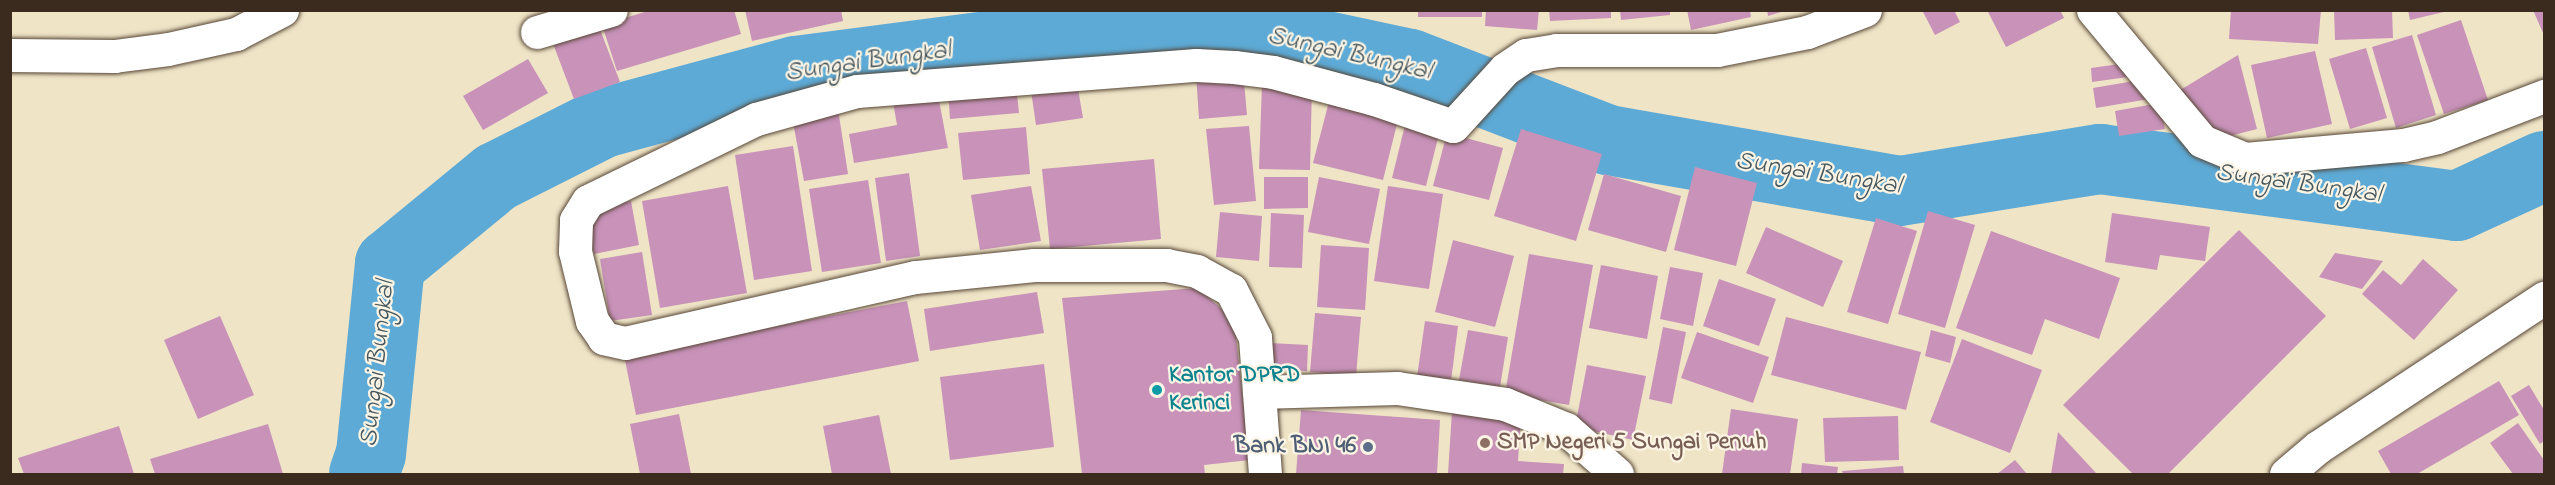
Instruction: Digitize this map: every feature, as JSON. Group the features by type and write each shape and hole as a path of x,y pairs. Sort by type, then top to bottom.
{"street":[{"path":"10,55 114,56 168,49 236,34 282,10"},
{"path":"537,32 611,10"},
{"path":"1265,474 1255,337 1231,290 1197,271 1167,265 1034,265 915,277 625,344 604,338 592,321 575,251 576,220 588,201 747,123 857,91 1196,65 1234,67 1273,72 1374,99 1447,126 1458,124 1505,69 1539,52 1682,52 1765,43 1864,10"},
{"path":"2093,10 2202,141 2245,159 2403,145 2437,137 2544,96"},
{"path":"2286,474 2318,447 2544,298"},
{"path":"1259,392 1398,388 1505,404 1566,429 1617,474"}],"building":[{"path":"651,10 734,10 741,34 617,71 602,25"},
{"path":"745,10 841,10 843,21 752,41"},
{"path":"1418,10 1482,10 1482,17 1418,17"},
{"path":"1486,10 1539,10 1537,30 1485,26"},
{"path":"1549,10 1611,10 1611,18 1550,21"},
{"path":"1620,10 1670,10 1670,15 1621,20"},
{"path":"1687,10 1750,10 1751,17 1691,30"},
{"path":"1767,10 1784,10 1784,11 1768,16"},
{"path":"1922,10 1954,10 1960,22 1935,35"},
{"path":"1987,10 2060,10 2064,18 2006,47"},
{"path":"2231,10 2321,10 2318,44 2229,39"},
{"path":"2334,10 2392,10 2393,38 2335,40"},
{"path":"2408,10 2447,10 2448,11 2410,20"},
{"path":"2533,10 2544,10 2544,35"},
{"path":"2461,20 2488,100 2444,114 2417,35"},
{"path":"598,24 620,82 574,99 552,41"},
{"path":"2412,35 2436,115 2396,128 2372,47"},
{"path":"2366,48 2387,118 2350,129 2329,59"},
{"path":"2315,51 2332,124 2267,138 2251,65"},
{"path":"2238,55 2257,129 2218,139 2177,92"},
{"path":"528,59 548,93 483,130 463,96"},
{"path":"2134,62 2135,76 2092,82 2091,68"},
{"path":"1243,71 1247,115 1199,119 1196,74"},
{"path":"1076,77 1083,118 1036,125 1030,84"},
{"path":"2146,79 2149,99 2096,108 2093,88"},
{"path":"1016,84 1019,113 950,119 948,90"},
{"path":"1262,84 1312,85 1310,170 1259,169"},
{"path":"1331,94 1400,112 1383,180 1313,163"},
{"path":"938,95 948,148 854,163 849,134 897,125 893,102"},
{"path":"2160,103 2165,129 2119,136 2115,111"},
{"path":"838,109 848,174 804,181 792,117"},
{"path":"1406,121 1440,130 1426,186 1392,178"},
{"path":"1249,126 1256,201 1214,205 1206,129"},
{"path":"1026,127 1030,174 963,180 958,133"},
{"path":"1521,129 1602,154 1576,241 1494,216"},
{"path":"1447,133 1503,148 1489,200 1433,186"},
{"path":"793,146 812,271 754,280 735,155"},
{"path":"1154,159 1161,239 1050,249 1042,169"},
{"path":"1695,167 1757,183 1736,266 1674,250"},
{"path":"909,173 920,256 886,261 875,178"},
{"path":"1604,174 1681,196 1666,252 1588,230"},
{"path":"1264,177 1308,177 1308,208 1264,209"},
{"path":"1319,177 1380,189 1369,244 1308,232"},
{"path":"868,180 881,263 822,272 809,189"},
{"path":"728,186 747,293 660,308 642,201"},
{"path":"1031,186 1041,241 980,250 971,195"},
{"path":"1388,186 1443,194 1429,289 1374,281"},
{"path":"631,201 639,245 594,254 585,209"},
{"path":"1928,211 1975,225 1945,328 1898,314"},
{"path":"1220,212 1262,216 1259,261 1216,257"},
{"path":"1271,213 1304,215 1302,268 1269,267"},
{"path":"2112,213 2210,227 2205,261 2160,255 2157,270 2105,262"},
{"path":"1876,218 1917,231 1888,324 1847,312"},
{"path":"1766,227 1843,261 1823,307 1746,273"},
{"path":"2239,230 2326,316 2168,474 2133,474 2063,405"},
{"path":"1991,231 2120,278 2099,339 2045,319 2032,355 1956,328"},
{"path":"1453,240 1514,256 1495,327 1435,312"},
{"path":"1321,245 1369,248 1365,310 1317,307"},
{"path":"642,252 652,315 610,321 600,259"},
{"path":"2335,253 2383,261 2362,289 2319,277"},
{"path":"1529,254 1593,265 1569,405 1505,394"},
{"path":"2423,259 2458,290 2414,340 2362,294 2383,270 2401,285"},
{"path":"1601,265 1658,276 1647,339 1589,328"},
{"path":"1670,267 1703,273 1693,326 1660,319"},
{"path":"1719,279 1776,299 1759,346 1703,326"},
{"name":"Kantor DPRD Kerinci","path":"1198,288 1234,320 1250,460 1204,465 1205,474 1082,474 1062,298"},
{"path":"1037,292 1044,333 930,351 924,309"},
{"path":"907,301 919,361 636,415 624,355"},
{"path":"1315,313 1361,317 1356,376 1310,372"},
{"path":"220,316 254,395 198,419 164,340"},
{"path":"1786,317 1921,352 1906,410 1771,375"},
{"path":"1425,321 1458,326 1451,381 1417,377"},
{"path":"1663,327 1686,332 1672,404 1649,399"},
{"path":"1468,330 1508,337 1500,387 1459,380"},
{"path":"1931,330 1956,337 1950,363 1925,356"},
{"path":"1697,332 1769,357 1753,403 1681,378"},
{"path":"1962,339 2042,370 2010,453 1930,422"},
{"path":"1269,343 1308,345 1307,371 1267,369"},
{"path":"1044,364 1054,447 950,460 940,377"},
{"path":"1587,365 1646,376 1633,440 1575,427"},
{"path":"2499,381 2519,415 2417,474 2391,474 2378,451"},
{"path":"2529,385 2544,410 2544,441 2540,444 2511,396"},
{"path":"1731,409 1798,419 1790,474 1722,474"},
{"name":"Bank BNI 46","path":"1301,410 1440,420 1437,474 1296,474"},
{"name":"SMP Negeri 5 Sungai Penuh","path":"1452,411 1521,416 1518,461 1564,464 1563,474 1448,474"},
{"path":"679,414 691,474 640,474 630,424"},
{"path":"879,415 891,474 832,474 823,426"},
{"path":"1898,416 1899,460 1825,462 1823,418"},
{"path":"2518,423 2544,460 2544,474 2513,474 2490,443"},
{"path":"268,424 283,474 155,474 150,459"},
{"path":"119,426 134,474 24,474 18,458"},
{"path":"2058,432 2097,474 2051,474"},
{"path":"2015,460 2027,474 1997,474"},
{"path":"1802,463 1838,467 1837,474 1801,474"},
{"path":"1903,466 1904,474 1843,474 1842,471"}],"waterway":[{"name":"Sungai Bungkal","path":"364,474 371,454 390,264 496,177 603,123 796,71 1050,38 1270,34 1410,64 1608,140 1900,191 2100,159 2457,206 2544,166"}],"place":[{"name":"Kantor DPRD Kerinci","path":"1157,390"},
{"name":"SMP Negeri 5 Sungai Penuh","path":"1485,443"},
{"name":"Bank BNI 46","path":"1368,447"}]}
